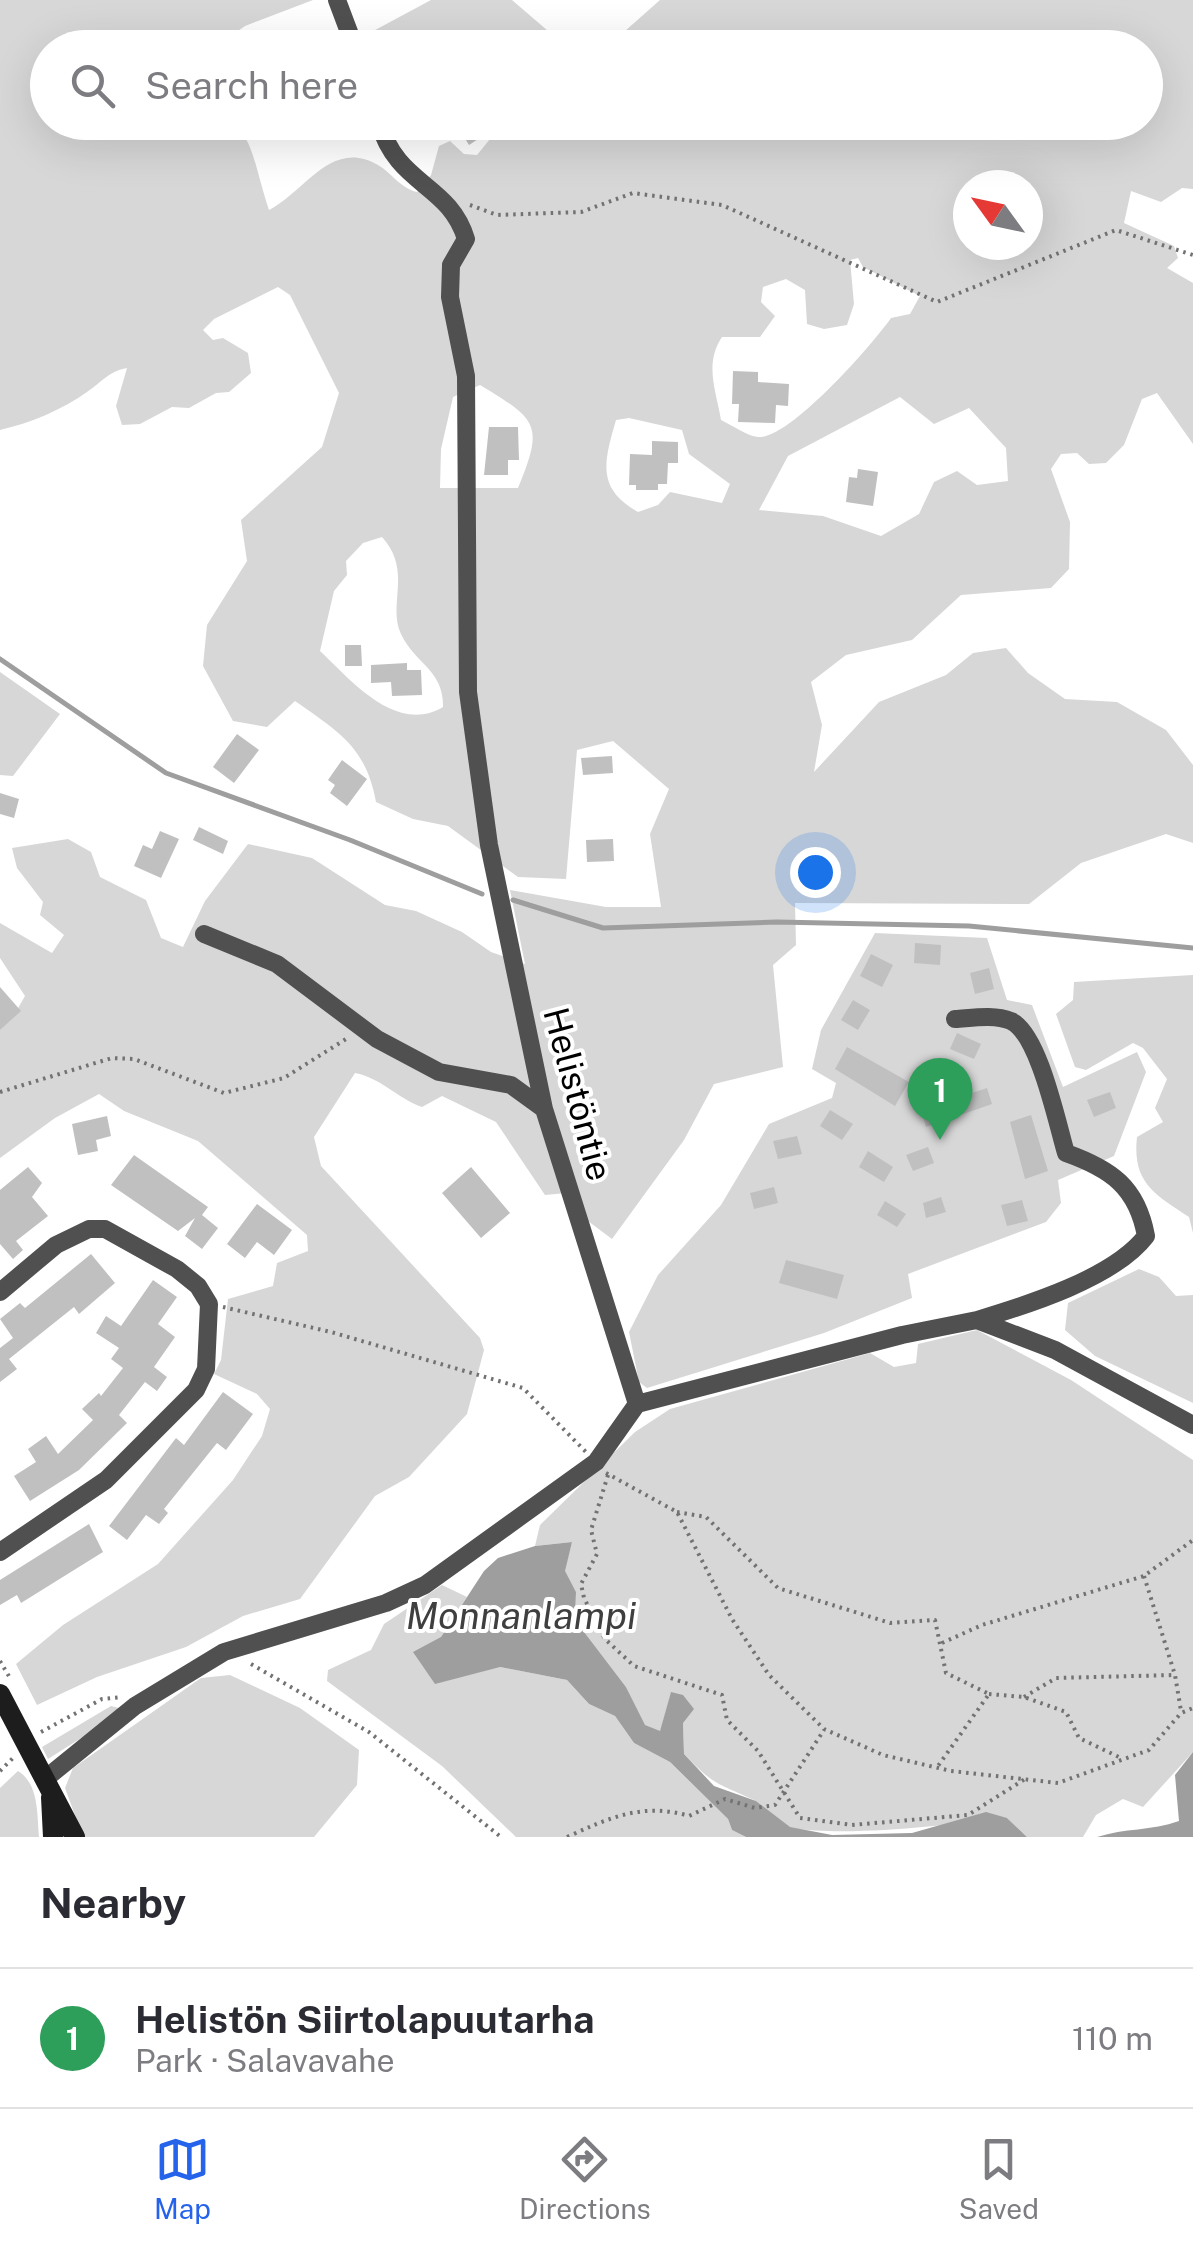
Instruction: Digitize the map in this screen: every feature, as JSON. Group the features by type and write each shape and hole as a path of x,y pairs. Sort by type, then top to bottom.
{"street":[{"path":"338,0 349,30"},
{"name":"Helistöntie","path":"384,140 399,166 458,214 466,239 451,266 450,297 466,376 468,692 489,845 544,1109 637,1404"},
{"path":"204,934 276,964 364,1028 440,1072 511,1085 544,1109"},
{"path":"48,1784 135,1706 224,1652 386,1603 425,1585 602,1469 637,1404 1030,1304 1134,1251 1146,1236 1140,1206 1103,1166 1066,1153 1028,1039 1013,1022 989,1017 955,1019"},
{"path":"0,1292 56,1245 89,1229 105,1229 177,1269 198,1286 209,1304 206,1370 196,1390 106,1480 0,1552"},
{"path":"977,1320 1054,1350 1193,1425"},
{"path":"8,1692 75,1837"},
{"path":"48,1784 53,1837"}],"path":[{"path":"463,202 497,215 581,212 634,193 722,205 936,302 1116,230 1193,255"},
{"path":"0,1092 112,1058 134,1059 224,1093 284,1078 364,1028"},
{"path":"209,1304 331,1332 523,1388 602,1469 677,1512 706,1517 778,1588 890,1623 935,1620 946,1674 989,1694 1024,1697 1066,1712 1079,1738 1122,1759"},
{"path":"602,1469 591,1530 596,1554 581,1584 584,1598 606,1638 634,1666 722,1695 727,1720 758,1751 800,1818 852,1825 968,1815 1026,1780"},
{"path":"677,1512 732,1619 769,1675 824,1729 883,1755 1058,1783 1149,1750 1181,1713 1193,1708"},
{"path":"942,1643 982,1626 1144,1576 1193,1540"},
{"path":"1144,1576 1176,1675 1181,1713"},
{"path":"224,1652 264,1669 369,1732 501,1837"},
{"path":"0,1660 8,1692"},
{"path":"1024,1697 1056,1678 1176,1675"},
{"path":"31,1718 39,1733 118,1694 135,1706"},
{"path":"938,1766 989,1694"},
{"path":"567,1837 620,1814 662,1808 689,1816 724,1799 754,1808 775,1805 824,1729"}],"shaded area":[{"path":"0,0 313,0 239,30 30,30 30,140 246,140 269,210 320,170 346,158 361,158 378,165 417,192 431,175 439,146 450,141 464,154 477,155 489,140 1163,140 1163,30 626,30 660,0 1193,0 1193,189 1182,188 1161,202 1131,191 1124,223 1174,246 1178,258 1167,268 1193,283 1193,444 1157,393 1142,399 1124,445 1106,463 1089,464 1077,453 1061,454 1051,469 1070,522 1069,569 1051,588 961,595 912,640 846,655 811,682 822,725 814,772 879,702 946,675 973,653 1006,648 1028,673 1065,699 1117,702 1166,730 1193,765 1193,843 1166,834 1081,863 1029,904 795,903 796,945 773,965 783,1067 714,1084 684,1140 612,1239 588,1221 577,1192 545,1195 496,1122 442,1096 422,1107 355,1073 314,1137 321,1166 480,1338 484,1350 467,1414 409,1477 375,1496 300,1599 243,1616 186,1647 97,1677 37,1705 16,1664 63,1625 158,1564 233,1480 262,1436 270,1409 257,1394 214,1374 221,1360 228,1299 273,1286 277,1263 308,1251 307,1235 198,1141 124,1111 99,1094 55,1118 0,1158 0,1025 13,1017 25,996 0,958 0,923 52,953 64,935 40,915 43,902 17,868 12,848 68,839 91,852 100,877 146,900 161,938 183,947 205,901 248,844 312,858 385,905 416,911 462,932 491,952 525,964 510,890 606,907 661,907 650,834 669,789 613,741 577,750 566,879 518,877 448,826 413,819 376,802 358,754 337,732 295,701 267,727 233,721 203,666 207,625 247,561 241,520 322,447 339,393 290,295 278,287 214,319 203,330 213,340 223,338 248,353 251,373 229,392 216,393 189,408 172,407 140,424 122,425 116,406 127,368 110,374 56,410 0,430","holes":["858,258 863,267 920,296 910,314 891,318 809,408 772,434 758,437 721,420 712,367 717,347 722,337 760,337 775,316 761,302 763,287 786,279 805,290 807,324 824,329 847,325 854,304 850,260","480,385 514,407 530,426 531,450 518,488 440,488 441,449 453,397","900,397 934,424 969,408 1006,448 1008,481 977,485 957,471 934,482 919,514 881,536 823,516 759,510 788,456","629,418 682,430 689,454 730,484 722,503 670,492 658,505 638,512 609,483 608,449 616,420","382,537 396,562 396,611 401,634 434,676 442,694 443,707 425,714 408,714 376,700 320,651 334,591 347,575 346,561 363,543"]},
{"path":"431,0 512,0 547,30 375,30"},
{"path":"0,672 60,714 13,776 0,775"},
{"path":"875,933 987,938 1007,1000 1032,1005 1063,1087 1137,1052 1146,1072 1114,1156 1058,1180 1061,1203 1046,1222 908,1274 912,1298 824,1333 647,1388 639,1382 629,1332 658,1275 721,1205 769,1124 832,1098 836,1083 812,1069 821,1030"},
{"path":"1193,975 1193,1233 1189,1217 1148,1185 1138,1165 1137,1137 1163,1122 1155,1108 1167,1079 1143,1048 1133,1043 1086,1070 1075,1067 1056,1014 1073,1000 1074,982"},
{"path":"1139,1269 1159,1277 1176,1296 1193,1295 1193,1403 1095,1356 1065,1330 1068,1303"},
{"path":"977,1330 1071,1380 1193,1460 1193,1752 1143,1807 1123,1799 1096,1815 1083,1837 1027,1837 1007,1818 869,1831 791,1828 754,1800 709,1778 684,1754 683,1723 671,1693 660,1732 644,1725 626,1687 575,1620 576,1592 564,1571 572,1542 535,1546 540,1525 635,1432 670,1409 870,1353 894,1367 916,1363 918,1344"},
{"path":"442,1585 467,1597 441,1637 500,1667 567,1680 589,1704 615,1716 634,1743 670,1762 728,1819 732,1830 746,1837 516,1837 442,1766 327,1681 328,1670 371,1650 384,1624"},
{"path":"230,1675 300,1708 359,1750 357,1785 314,1837 83,1837 65,1788 73,1768 201,1678"},
{"path":"111,1706 119,1708 119,1714 48,1759 42,1747"},
{"path":"18,1771 33,1792 39,1837 0,1837 0,1788"}],"water":[{"name":"Monnanlampi","path":"572,1542 565,1571 576,1592 575,1620 626,1687 645,1725 660,1731 671,1692 683,1695 694,1709 683,1723 684,1754 714,1786 756,1801 790,1827 832,1835 912,1833 986,1812 1007,1818 1027,1837 746,1837 732,1830 728,1819 670,1762 634,1743 615,1716 589,1704 567,1680 500,1667 435,1684 413,1652 441,1637 484,1571 498,1558 535,1546"},
{"path":"1193,1752 1193,1837 1097,1837 1179,1821 1175,1775"}],"building":[{"path":"733,371 758,372 758,382 789,384 788,406 776,405 775,423 738,422 739,404 732,404"},
{"path":"489,427 518,427 519,460 508,460 508,475 484,475"},
{"path":"652,441 678,442 678,463 668,463 667,484 658,484 658,490 636,490 636,485 629,485 630,454 652,455"},
{"path":"858,469 878,472 873,506 846,502 849,477 857,478"},
{"path":"345,645 361,645 362,666 345,666"},
{"path":"407,663 407,670 421,670 422,695 392,696 391,682 371,683 371,665"},
{"path":"237,734 259,750 234,783 213,767"},
{"path":"612,756 613,773 583,775 581,758"},
{"path":"342,760 367,779 347,806 330,793 335,785 328,780"},
{"path":"0,793 19,799 14,818 0,814"},
{"path":"199,827 228,841 223,854 193,840"},
{"path":"160,831 179,839 161,878 134,866 143,845 152,849"},
{"path":"613,839 614,861 587,862 586,840"},
{"path":"915,943 941,945 940,965 914,963"},
{"path":"871,954 893,965 882,987 860,976"},
{"path":"989,968 994,989 975,994 970,973"},
{"path":"0,987 21,1011 0,1030"},
{"path":"853,1000 870,1010 858,1030 841,1020"},
{"path":"957,1033 981,1044 974,1059 950,1049"},
{"path":"847,1047 909,1082 895,1106 835,1069"},
{"path":"987,1088 992,1104 926,1127 921,1110"},
{"path":"1110,1092 1116,1108 1094,1117 1087,1100"},
{"path":"830,1110 853,1124 842,1140 820,1126"},
{"path":"1031,1115 1048,1171 1025,1179 1010,1122"},
{"path":"107,1116 111,1136 96,1140 98,1151 78,1155 72,1124"},
{"path":"797,1136 802,1154 778,1159 773,1141"},
{"path":"928,1147 934,1163 913,1171 906,1155"},
{"path":"868,1151 893,1167 884,1182 859,1167"},
{"path":"134,1155 208,1207 202,1215 218,1228 202,1249 185,1236 195,1218 178,1231 111,1185"},
{"path":"28,1167 42,1183 32,1197 48,1216 16,1241 23,1250 13,1259 0,1244 0,1190"},
{"path":"471,1167 510,1213 481,1238 442,1193"},
{"path":"774,1187 778,1203 754,1209 750,1193"},
{"path":"941,1197 946,1212 926,1218 923,1203"},
{"path":"1022,1200 1028,1221 1007,1226 1001,1205"},
{"path":"885,1201 906,1214 897,1227 877,1215"},
{"path":"257,1204 292,1230 274,1255 257,1242 245,1258 227,1244"},
{"path":"91,1254 115,1283 79,1314 74,1307 9,1359 17,1369 0,1382 0,1348 13,1338 0,1319 20,1303 25,1308"},
{"path":"786,1260 844,1275 837,1299 779,1283"},
{"path":"153,1280 177,1297 158,1324 175,1337 154,1367 167,1377 157,1391 145,1382 119,1415 127,1423 79,1470 30,1501 14,1476 36,1462 28,1449 46,1436 58,1454 93,1420 82,1409 99,1393 101,1396 123,1368 111,1359 119,1348 96,1333 106,1316 121,1326"},
{"path":"223,1392 253,1414 226,1450 217,1443 164,1509 168,1513 159,1524 146,1515 127,1540 109,1526 176,1438 184,1445"},
{"path":"89,1524 103,1552 21,1603 17,1595 0,1605 0,1580"}],"waterway":[{"path":"0,659 166,773 350,840 482,894"},
{"path":"513,900 603,928 777,922 969,926 1193,948"}],"place":[{"name":"Helistön Siirtolapuutarha","path":"940,1140"}]}
